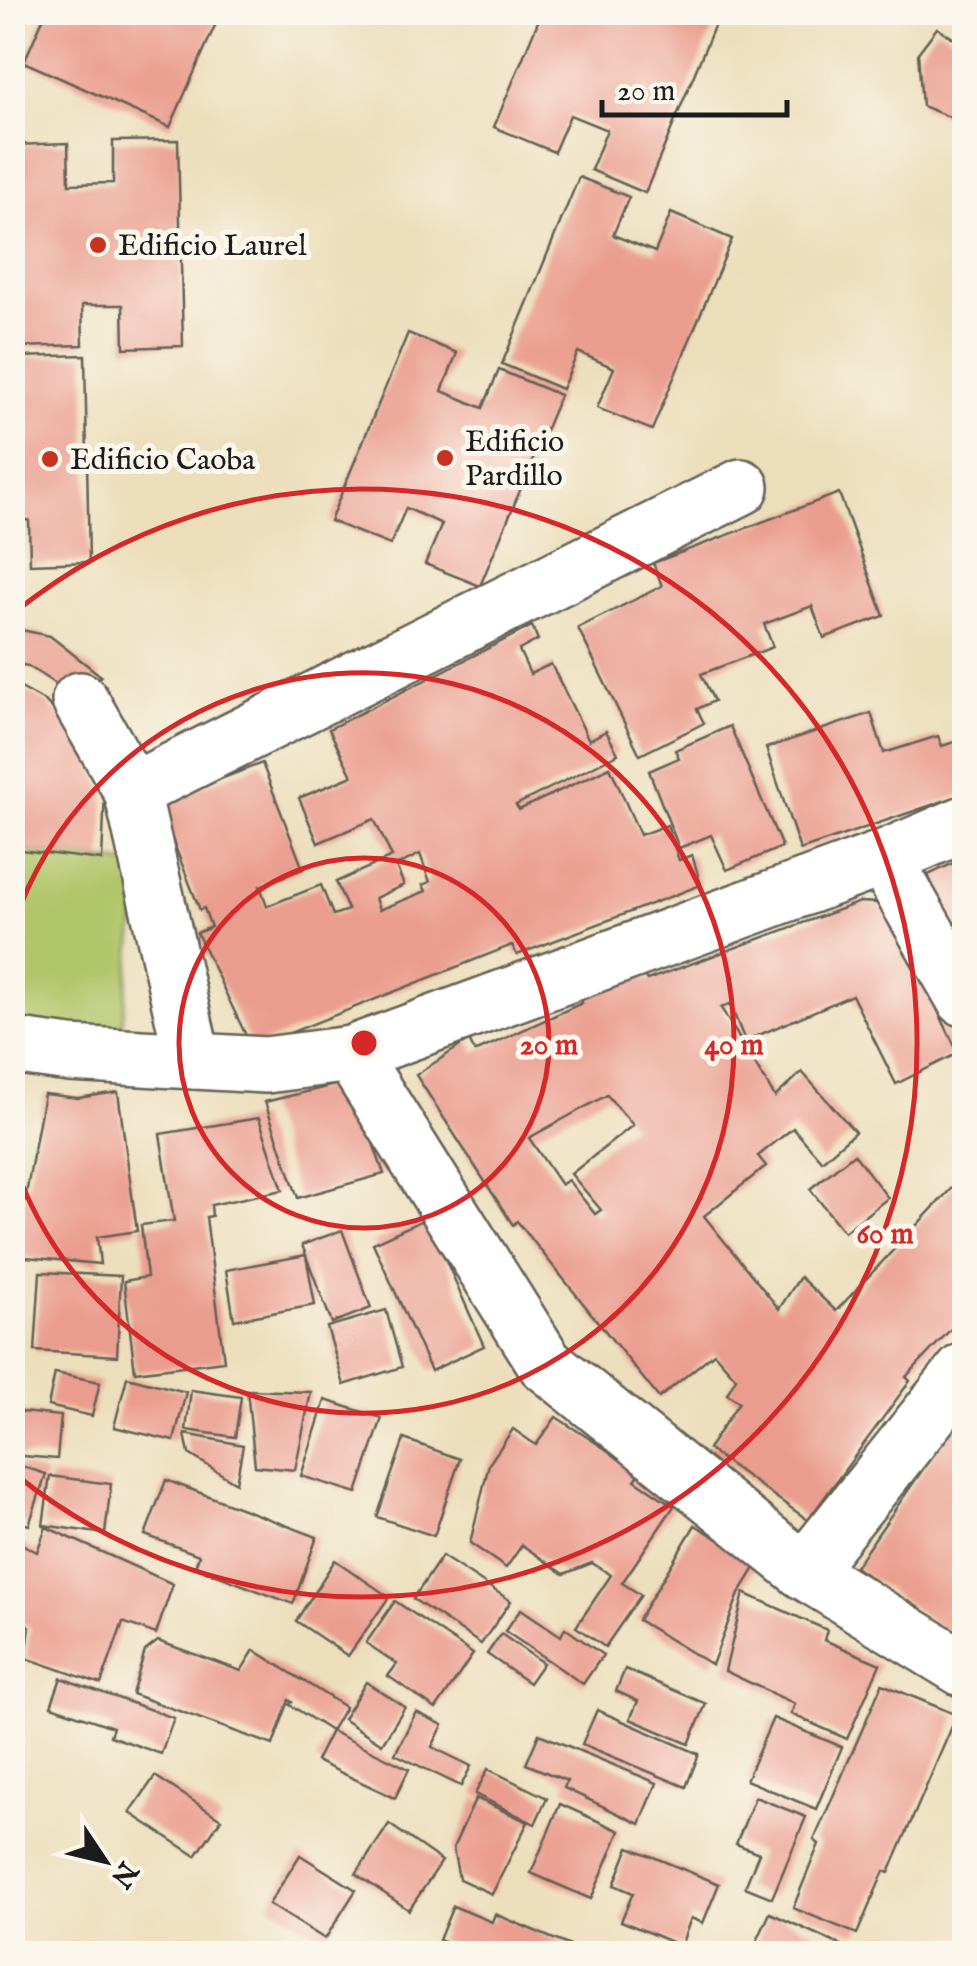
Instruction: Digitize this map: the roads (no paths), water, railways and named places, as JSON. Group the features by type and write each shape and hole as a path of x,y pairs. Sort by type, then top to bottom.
{"street":[{"path":"132,791 741,488"},
{"path":"80,700 132,791 194,1061"},
{"path":"12,1046 70,1054 266,1065 351,1054 884,858 964,824"},
{"path":"884,858 964,998"},
{"path":"351,1054 545,1363 804,1572 964,1670"},
{"path":"804,1572 964,1371"}],"place":[{"name":"Edificio Laurel","path":"98,245"},
{"name":"Edificio Pardillo","path":"445,458"},
{"name":"Edificio Caoba","path":"50,459"}]}
